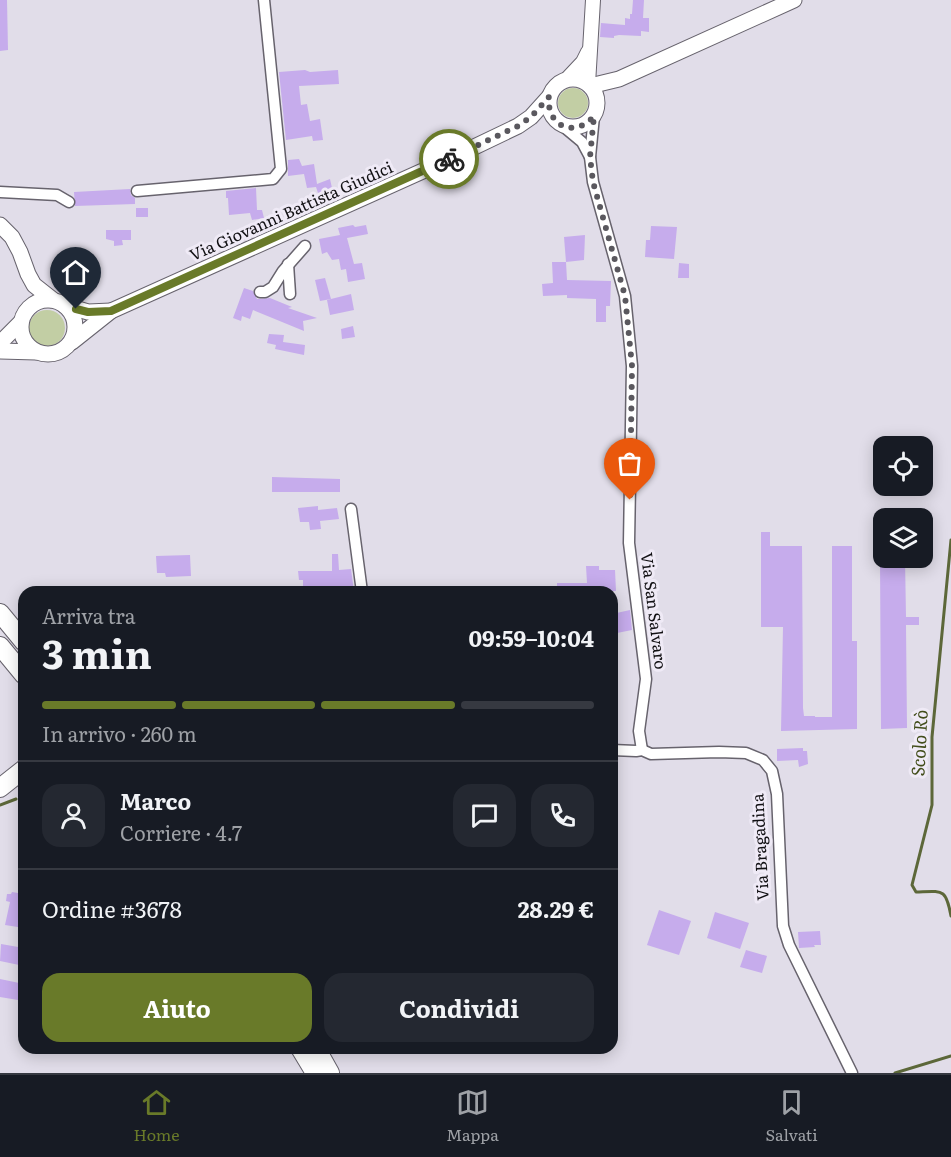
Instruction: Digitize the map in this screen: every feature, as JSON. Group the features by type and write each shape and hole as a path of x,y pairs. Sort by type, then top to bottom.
{"highway":[{"path":"0,613 18,635"},
{"path":"0,633 18,654"},
{"path":"0,645 18,668"},
{"path":"0,790 18,775"},
{"path":"0,790 18,786"},
{"path":"304,1054 315,1073"},
{"path":"319,1054 330,1073"}],"main road":[{"name":"Via Giovanni Battista Giudici","path":"72,342 111,311 340,209 518,126 531,117 556,86 567,79 580,80 589,85 619,80 794,0"},
{"name":"Via Giovanni Battista Giudici","path":"518,126 534,123 583,126 619,80"},
{"path":"589,85 597,100 596,112"},
{"path":"549,97 550,112 562,125"},
{"path":"0,225 16,246 34,285 73,316 75,333 72,342 56,354 36,352 28,347 23,339 28,274"},
{"path":"0,343 38,302 57,302"},
{"name":"Via Giovanni Battista Giudici","path":"57,302 88,312 111,311"},
{"path":"0,351 36,352"}],"street":[{"path":"137,191 273,179 281,169 264,0"},
{"path":"589,85 593,0"},
{"path":"567,79 583,62 590,50"},
{"name":"Via San Salvaro","path":"596,112 590,157 593,182 625,296 632,366 629,543 646,679 639,731 642,750"},
{"name":"Via San Salvaro","path":"562,125 582,142 590,157"},
{"path":"0,192 57,195 69,202"},
{"path":"260,292 273,287 288,264 305,246"},
{"path":"288,264 290,294"},
{"path":"351,509 361,586"},
{"name":"Via Bragadina","path":"618,750 642,750 651,754 746,753 763,760 772,771 777,794 783,926 789,945 852,1073"}],"green space":[{"path":"573,88 583,93 588,103 583,113 573,118 563,113 558,103 563,93"},
{"path":"47,310 60,315 65,328 60,341 47,346 34,341 29,328 34,315"}],"building":[{"path":"0,0 7,0 8,50 0,51"},
{"path":"633,0 644,0 643,18 649,18 649,32 641,31 641,36 600,37 601,23 625,25 625,18 630,19 630,14 632,14"},
{"path":"305,70 310,72 338,70 339,84 299,86 301,105 307,104 310,121 320,119 323,140 313,141 312,136 286,140 279,72"},
{"path":"299,159 302,166 314,164 317,184 330,179 332,188 318,193 316,187 307,188 304,174 288,176 288,160"},
{"path":"256,188 257,210 262,210 264,218 252,220 250,213 229,215 226,191"},
{"path":"130,189 131,195 135,198 135,204 75,206 74,192"},
{"path":"136,208 148,208 148,217 136,217"},
{"path":"353,225 355,227 366,225 368,234 347,238 354,264 362,263 365,279 348,282 346,269 341,270 339,259 332,260 327,252 322,254 319,239 340,235 338,228"},
{"path":"651,226 677,227 674,259 645,257 646,240 650,240"},
{"path":"106,230 131,230 131,240 122,240 123,245 114,246 114,241 106,239"},
{"path":"585,235 584,260 566,262 564,237"},
{"path":"552,262 566,262 567,280 611,281 610,306 606,306 606,322 596,322 596,299 567,298 567,295 543,296 542,284 553,283"},
{"path":"679,263 689,264 689,278 678,278"},
{"path":"325,278 331,299 320,301 315,280"},
{"path":"244,288 253,291 257,299 270,298 292,307 288,308 317,318 303,321 304,331 253,310 250,319 242,316 241,321 233,318"},
{"path":"351,294 354,310 330,315 327,300"},
{"path":"353,326 355,337 342,339 341,329"},
{"path":"269,334 284,335 283,342 305,345 304,355 275,349 276,345 267,343"},
{"path":"272,477 340,479 340,492 272,492"},
{"path":"318,506 318,510 337,508 339,519 320,521 321,529 310,530 309,522 300,522 298,508"},
{"path":"761,532 770,532 770,546 802,546 804,716 832,717 832,546 852,546 852,641 857,641 857,729 781,731 783,627 761,627"},
{"path":"332,554 338,554 339,570 351,569 353,586 303,586 303,580 299,580 298,571 332,571"},
{"path":"190,555 191,576 166,577 165,573 157,573 156,556"},
{"path":"586,566 599,566 599,570 615,570 616,586 557,586 557,583 587,583"},
{"path":"880,568 905,568 906,617 919,617 919,625 906,625 907,728 881,729"},
{"path":"630,610 632,630 618,633 618,613"},
{"path":"803,748 803,751 807,751 808,764 799,767 798,760 777,761 777,749"},
{"path":"12,892 18,893 18,927 5,925 10,902 6,901 7,894"},
{"path":"659,910 691,921 679,955 647,945"},
{"path":"715,912 749,923 740,949 707,938"},
{"path":"820,931 821,945 799,948 798,932"},
{"path":"1,944 18,947 18,965 0,961"},
{"path":"746,950 767,956 762,973 740,967"},
{"path":"0,979 18,983 18,1000 0,997"}],"waterway":[{"name":"Scolo Rò","path":"951,540 932,737 932,805 912,885 916,892 942,893 947,900 951,916"},
{"path":"0,805 16,799"},
{"path":"895,1073 951,1056"}],"way so far":[{"path":"449,159 518,126 531,117 549,97 550,112 564,127 583,126 594,116 590,157 593,182 625,296 632,366 630,500"}],"route":[{"path":"76,309 88,312 111,311 449,159"}]}
